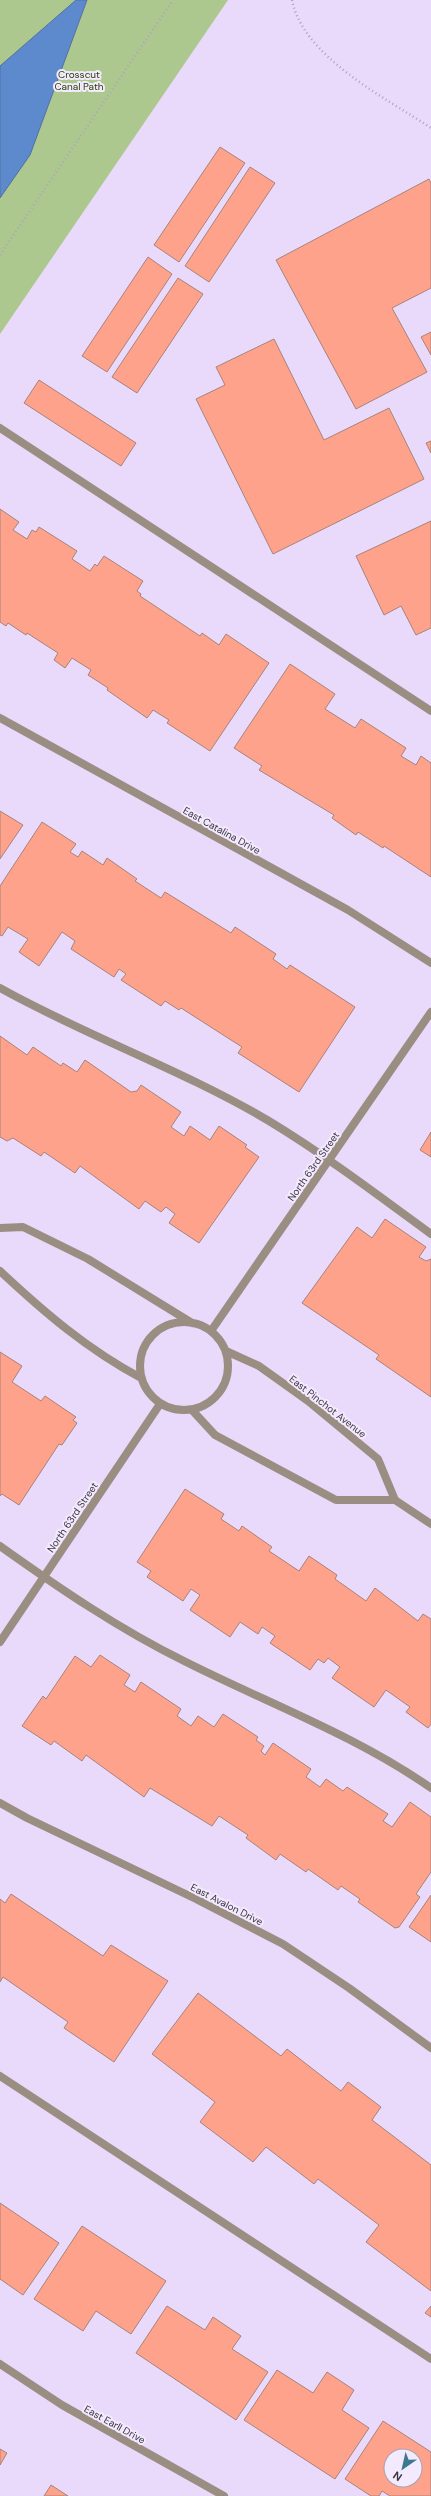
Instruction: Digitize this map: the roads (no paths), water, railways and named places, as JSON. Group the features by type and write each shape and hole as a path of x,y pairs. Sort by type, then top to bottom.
{"street":[{"path":"0,428 431,710"},
{"name":"East Catalina Drive","path":"0,718 348,910 431,963"},
{"path":"0,988 50,1016 196,1083 269,1121 330,1161 431,1234"},
{"name":"North 63rd Street","path":"211,1331 330,1161 431,1012"},
{"path":"0,1228 23,1228 88,1259 192,1323 211,1331 226,1351 229,1364 228,1377 223,1389 215,1399 192,1410 181,1411 160,1404 152,1397 141,1378 142,1353 148,1341 167,1325 180,1322 192,1323"},
{"path":"0,1271 50,1318 110,1362 141,1378"},
{"name":"East Pinchot Avenue","path":"226,1351 259,1366 308,1401 378,1459 395,1500"},
{"name":"North 63rd Street","path":"0,1642 160,1404"},
{"path":"192,1410 215,1435 336,1500 395,1500 431,1524"},
{"path":"0,1546 112,1622 184,1661 272,1701 346,1739 408,1772 431,1788"},
{"name":"East Avalon Drive","path":"0,1803 27,1818 196,1899 283,1944 349,1988 431,2048"},
{"path":"0,2076 431,2359"},
{"name":"East Earll Drive","path":"0,2364 62,2405 224,2496"}],"water":[{"path":"76,0 87,0 30,155 0,198 0,66"}],"park label":[{"name":"Crosscut Canal Path","path":"79,80"}]}
